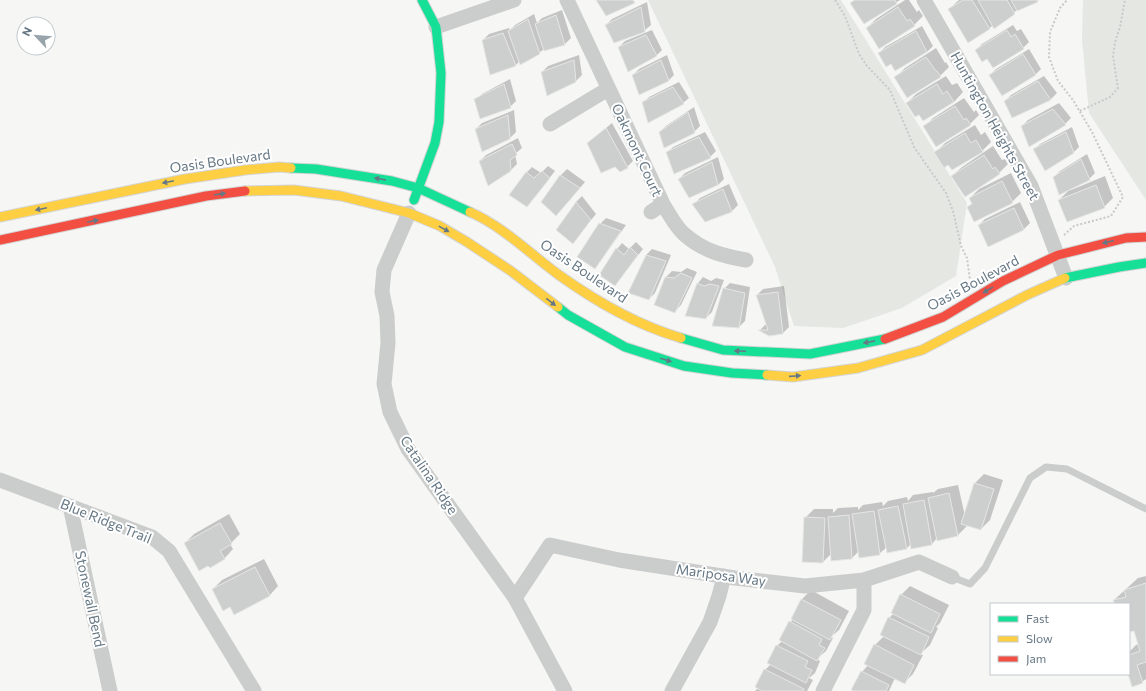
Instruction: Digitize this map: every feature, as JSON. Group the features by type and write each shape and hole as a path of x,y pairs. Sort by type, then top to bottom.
{"street":[{"path":"409,213 435,143 439,122 440,73 436,27 422,0"},
{"path":"436,27 514,0"},
{"name":"Oakmont Court","path":"566,0 608,89 657,208 684,234 708,251 727,257 746,260"},
{"name":"Huntington Heights Street","path":"924,0 1031,186 1066,278"},
{"path":"550,124 608,89"},
{"name":"Oasis Boulevard","path":"0,217 185,179 245,170 272,168 316,169 392,181 418,188 482,217 509,235 559,275 612,310 664,333 723,350 810,354 879,341 943,317 1056,249 1126,238 1146,237"},
{"path":"0,240 230,192 294,190 341,196 409,213 440,226 511,271 568,315 625,347 684,366 732,373 793,377 858,368 922,350 1013,302 1066,278 1146,263"},
{"name":"Catalina Ridge","path":"409,213 384,270 382,292 387,316 388,343 384,384 390,412 408,448 515,598 565,691"},
{"name":"Blue Ridge Trail","path":"0,480 152,537 169,551 254,691"},
{"name":"Stonewall Bend","path":"70,506 110,691"},
{"name":"Mariposa Way","path":"515,598 550,545 619,560 724,576 805,586 864,580 919,562 952,577"},
{"path":"672,691 710,622 724,576"},
{"path":"822,691 864,610 864,580"}],"lane":[{"path":"952,577 970,584 985,568 1030,478 1046,467 1067,468 1146,510"}],"path":[{"path":"835,0 845,16 859,54 867,66 890,90 914,147 946,193 953,211 961,246 966,258 970,280"},
{"path":"1056,249 1074,226 1110,216 1123,198 1092,132 1073,100 1058,81 1049,57 1050,32 1060,8 1067,0"},
{"path":"1080,111 1110,97 1118,88 1113,56 1125,0"}],"shaded area":[{"path":"648,0 841,0 967,203 956,276 902,308 843,328 794,326 775,267"},
{"path":"1083,0 1146,0 1146,200 1089,113 1082,40"}],"building":[{"path":"596,0 633,0 635,3 606,16"},
{"path":"855,0 895,0 897,4 864,24 850,3"},
{"path":"963,0 972,0 990,29 968,43 948,9"},
{"path":"978,0 1007,0 1015,14 994,29"},
{"path":"1011,0 1037,0 1038,2 1017,11"},
{"path":"641,7 645,32 614,43 605,25"},
{"path":"898,7 907,21 910,19 915,26 879,49 866,28"},
{"path":"556,15 565,45 544,51 535,24"},
{"path":"528,19 540,54 520,65 508,31"},
{"path":"1007,30 1011,37 1015,34 1024,49 993,68 987,59 982,62 975,50"},
{"path":"916,31 927,52 895,71 891,64 886,67 878,53"},
{"path":"503,33 516,66 490,75 482,40"},
{"path":"646,35 657,56 628,72 618,47"},
{"path":"1023,54 1036,75 1002,96 989,75"},
{"path":"926,57 941,77 907,98 894,77"},
{"path":"574,60 576,82 547,96 541,72"},
{"path":"661,60 669,81 639,95 632,75"},
{"path":"1038,81 1051,100 1012,118 1004,101"},
{"path":"504,84 511,108 480,119 474,99"},
{"path":"937,84 943,94 947,91 954,102 923,121 919,115 915,117 906,103"},
{"path":"673,87 684,104 648,123 642,102"},
{"path":"955,106 964,120 966,118 971,125 936,147 923,126"},
{"path":"1053,109 1066,125 1029,147 1021,126"},
{"path":"688,112 695,133 664,148 659,132"},
{"path":"508,115 510,139 482,152 475,129"},
{"path":"606,128 628,168 620,172 615,167 601,173 587,143"},
{"path":"1066,132 1074,153 1045,171 1033,149"},
{"path":"965,133 971,143 976,140 983,152 952,170 948,165 944,168 934,152"},
{"path":"699,137 711,158 674,174 666,152"},
{"path":"512,144 517,155 510,160 511,171 488,186 479,161"},
{"path":"984,155 993,169 995,167 1000,174 965,197 951,176"},
{"path":"1081,159 1090,180 1059,195 1053,177"},
{"path":"712,162 718,185 689,198 678,179"},
{"path":"542,171 550,178 527,207 509,195 526,172 534,178"},
{"path":"560,175 580,188 556,216 541,202"},
{"path":"1002,181 1013,203 974,222 967,207 972,204 969,198"},
{"path":"1096,185 1105,208 1067,222 1058,200"},
{"path":"723,189 732,212 705,222 692,204"},
{"path":"576,202 591,220 573,244 556,230"},
{"path":"1014,208 1024,230 988,247 978,225"},
{"path":"599,223 621,231 595,269 577,257"},
{"path":"630,247 638,255 615,286 599,275 616,248 624,255"},
{"path":"646,255 666,261 649,300 628,293"},
{"path":"681,273 692,278 675,313 654,305 665,277 674,278"},
{"path":"697,283 704,286 710,284 719,286 706,319 685,316"},
{"path":"723,288 745,293 739,328 712,326"},
{"path":"778,292 783,334 769,336 758,330 768,330 756,295"},
{"path":"974,483 994,489 981,530 961,524"},
{"path":"949,493 958,536 937,541 928,498"},
{"path":"924,500 932,545 911,549 903,504"},
{"path":"898,506 907,549 887,553 878,510"},
{"path":"874,511 880,555 859,558 852,514"},
{"path":"849,515 852,559 831,561 828,517"},
{"path":"804,517 825,518 823,563 802,562"},
{"path":"220,523 232,544 220,551 225,559 210,568 208,566 199,571 184,543"},
{"path":"255,567 270,596 234,615 230,607 223,611 212,589"},
{"path":"1146,583 1146,662 1137,665 1143,683 1132,687 1128,675 1130,675 1130,655 1140,651 1134,631 1130,632 1130,603 1114,603 1113,600 1126,597 1124,590"},
{"path":"900,594 940,614 931,633 891,613"},
{"path":"801,599 841,620 830,640 791,619"},
{"path":"888,617 929,637 921,655 880,635"},
{"path":"789,621 822,639 819,645 825,648 817,661 779,640"},
{"path":"874,644 914,665 905,684 864,664"},
{"path":"776,645 808,661 805,667 812,670 806,683 767,663"},
{"path":"764,669 804,689 803,691 762,691 755,687"},
{"path":"861,671 889,685 886,691 851,690"}],"traffic: fast":[{"path":"414,200 435,143 439,122 441,73 436,27 422,0"},
{"path":"291,168 316,169 392,181 418,188 470,212"},
{"path":"1065,278 1146,263"},
{"path":"558,307 568,315 625,347 684,366 732,373 767,375"},
{"path":"681,338 723,350 810,354 885,339"}],"traffic: slow":[{"path":"0,217 185,179 245,170 279,167 291,168"},
{"path":"245,191 294,190 341,196 409,213 440,226 467,242 511,271 558,307"},
{"path":"470,212 494,225 559,275 617,312 664,333 681,338"},
{"path":"767,375 793,377 858,368 922,350 1027,295 1065,278"}],"traffic: jam":[{"path":"0,240 206,196 245,191"},
{"path":"885,339 943,317 1003,281 1058,255 1126,238 1146,237"}]}
